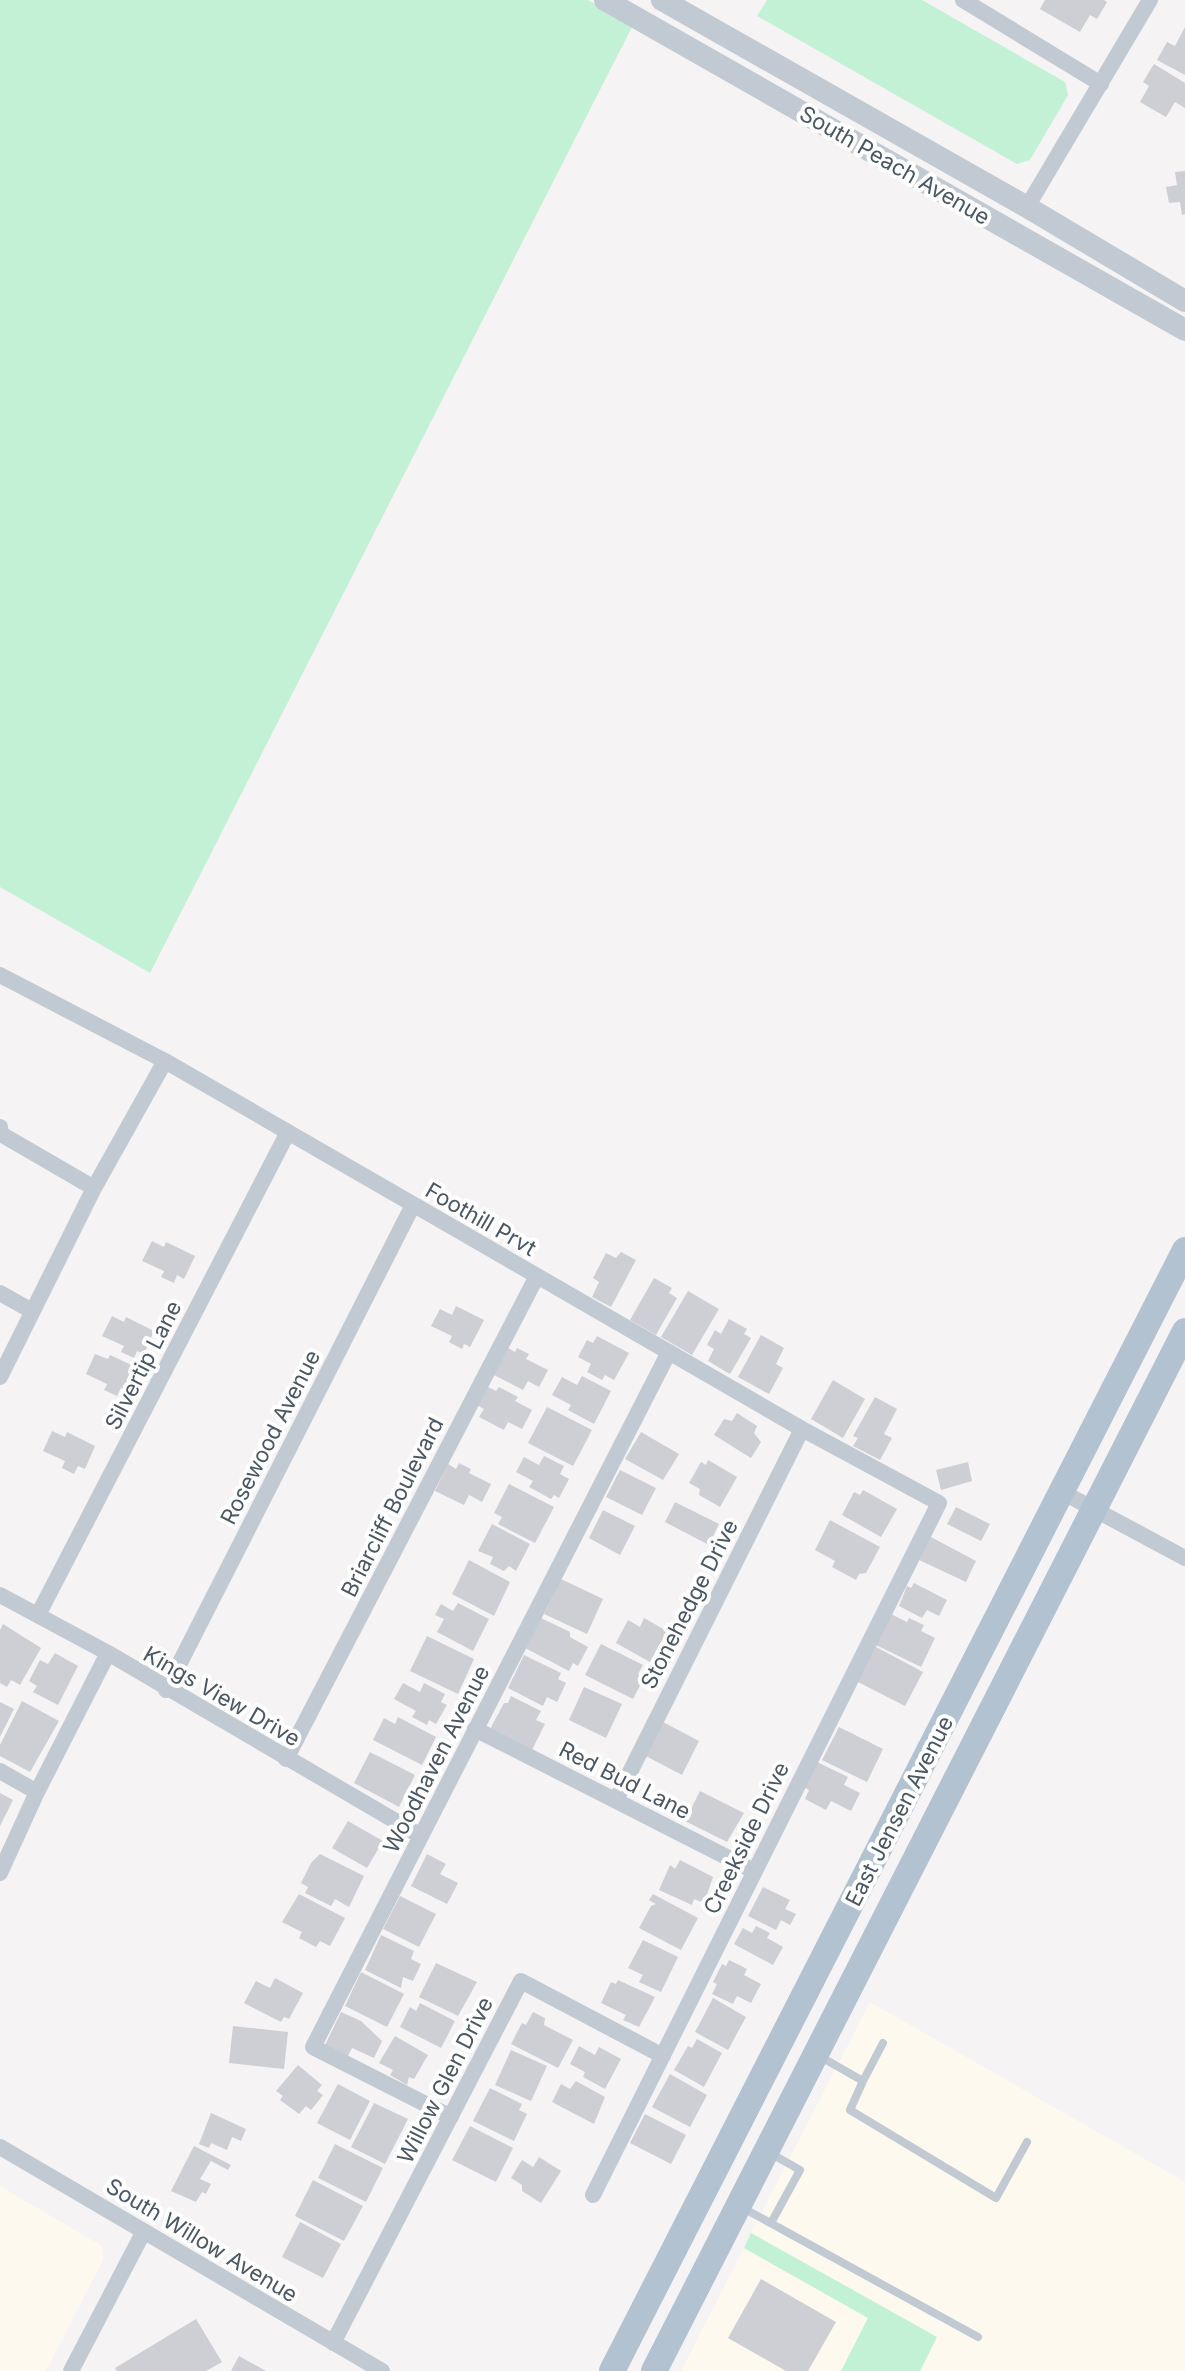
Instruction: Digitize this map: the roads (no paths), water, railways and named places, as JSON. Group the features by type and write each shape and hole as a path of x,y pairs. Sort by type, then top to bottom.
{"main road":[{"name":"East Jensen Avenue","path":"612,2371 1185,1250"},
{"name":"East Jensen Avenue","path":"654,2371 1185,1331"}],"street":[{"name":"South Peach Avenue","path":"605,0 632,7 1185,330"},
{"name":"South Peach Avenue","path":"662,0 1027,207 1185,301"},
{"path":"963,0 1101,84"},
{"path":"1027,207 1150,0"},
{"name":"Foothill Prvt","path":"0,974 165,1061 802,1429 939,1503"},
{"path":"0,1377 94,1188 165,1061"},
{"path":"0,1127 1,1134 94,1188"},
{"name":"Silvertip Lane","path":"38,1615 287,1134"},
{"name":"Rosewood Avenue","path":"166,1690 413,1205"},
{"name":"Briarcliff Boulevard","path":"286,1759 537,1276"},
{"path":"0,1293 32,1311"},
{"name":"Woodhaven Avenue","path":"451,2117 313,2047 669,1352"},
{"name":"Stonehedge Drive","path":"616,1800 802,1429"},
{"path":"1062,1492 1185,1558"},
{"name":"Creekside Drive","path":"593,2195 939,1503"},
{"name":"Kings View Drive","path":"0,1595 108,1653 166,1690 421,1836"},
{"path":"0,1873 37,1792 108,1653"},
{"name":"Red Bud Lane","path":"475,1729 754,1871"},
{"path":"0,1771 37,1792"},
{"name":"Willow Glen Drive","path":"333,2343 521,1981 663,2056"},
{"name":"South Willow Avenue","path":"0,2147 382,2371"},
{"path":"71,2371 144,2231"}],"lane":[{"path":"883,2043 850,2110 996,2198 1027,2142"},
{"path":"816,2055 863,2081"},
{"path":"767,2151 800,2170 771,2223"},
{"path":"739,2205 978,2337"}]}
